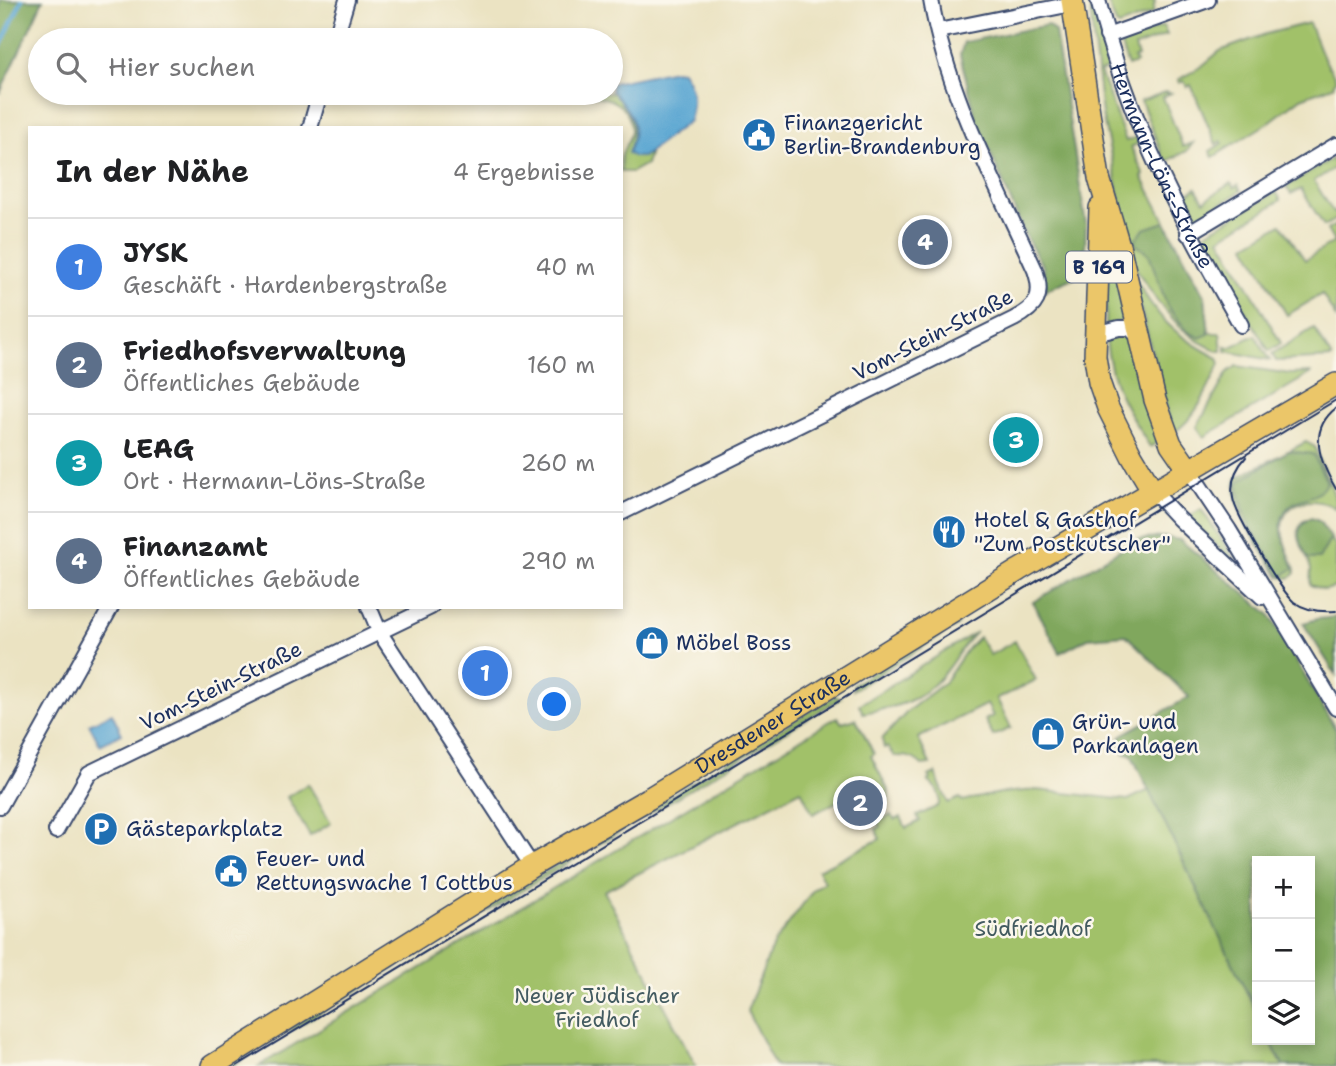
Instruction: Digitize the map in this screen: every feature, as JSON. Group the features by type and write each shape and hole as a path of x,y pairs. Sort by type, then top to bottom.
{"main road":[{"name":"Hermann-Löns-Straße","path":"1072,2 1099,178 1101,229 1095,357 1099,382 1108,408 1136,465 1153,491"},
{"name":"Hermann-Löns-Straße","path":"1099,178 1118,243 1155,400 1171,444 1189,470"},
{"name":"Dresdener Straße","path":"212,1066 532,866 648,799 1019,570 1336,384"}],"street":[{"path":"339,28 347,0"},
{"name":"Vom-Stein-Straße","path":"623,512 1014,320 1028,312 1035,303 1040,293 1035,270 970,125 948,68 931,0"},
{"name":"Hermann-Löns-Straße","path":"1098,0 1128,101 1157,170 1188,234 1241,325"},
{"path":"1107,36 1208,0"},
{"path":"938,31 1072,2"},
{"path":"311,126 317,105"},
{"path":"1188,234 1336,145"},
{"path":"1096,334 1130,328 1139,337"},
{"name":"Hermann-Löns-Straße","path":"1189,470 1229,530 1336,708"},
{"name":"Hermann-Löns-Straße","path":"1153,491 1278,612"},
{"path":"0,806 110,609"},
{"path":"370,609 380,633 532,866"},
{"name":"Vom-Stein-Straße","path":"56,831 89,774 427,609"}],"green space":[{"path":"0,0 43,0 28,28 0,93"},
{"path":"1089,0 1110,68 1100,72 1126,141 1137,137 1139,143 1131,147 1144,175 1142,177 1205,297 1209,333 1220,333 1222,351 1198,341 1180,327 1157,301 1135,267 1102,114"},
{"path":"1107,0 1155,0 1153,13 1119,26"},
{"path":"1309,23 1321,53 1336,79 1333,86 1301,98 1268,123 1213,157 1210,151 1223,143 1221,141 1216,144 1191,85 1187,87 1184,81 1179,83 1178,80 1202,66 1220,51 1266,34"},
{"path":"1048,25 1055,32 1086,224 1084,273 1046,290 1043,267 1026,237 976,119 960,55 964,42"},
{"path":"1163,26 1167,35 1135,47 1138,57 1134,58 1136,63 1128,66 1121,46 1123,41"},
{"path":"1165,92 1171,93 1163,97 1183,147 1193,143 1187,151 1165,162 1141,101"},
{"path":"619,105 624,106 633,125 634,133 629,153 640,157 650,152 646,164 632,172 623,172 623,151 631,130"},
{"path":"1332,159 1336,167 1314,181 1333,212 1336,211 1336,219 1324,226 1301,189 1291,194 1286,187"},
{"path":"1231,183 1234,188 1238,185 1241,191 1198,218 1191,216 1182,197 1196,188 1204,201"},
{"path":"1276,192 1281,200 1220,238 1281,343 1269,351 1204,242 1206,233"},
{"path":"1165,222 1205,297 1209,334 1200,338 1188,332 1167,306 1149,254 1134,241 1144,229"},
{"path":"1281,224 1305,260 1334,242 1327,230 1336,225 1336,318 1322,294 1287,315 1247,247 1246,245"},
{"path":"1111,256 1126,320 1106,325 1107,257"},
{"path":"1131,271 1149,301 1167,323 1189,341 1218,358 1220,364 1195,411 1173,433"},
{"path":"1314,328 1332,358 1276,361 1272,354"},
{"path":"1122,335 1132,342 1161,440 1150,447 1127,408 1108,356 1106,340"},
{"path":"1255,335 1270,360 1226,351 1226,346 1229,348"},
{"path":"1237,366 1290,374 1312,373 1204,437 1197,427 1228,372"},
{"path":"1306,442 1315,447 1333,493 1336,509 1328,504 1310,501 1293,506 1287,512 1282,531 1295,574 1290,578 1279,577 1242,517 1235,491 1236,478"},
{"path":"1288,451 1313,454 1327,482 1316,494 1291,505 1285,512 1282,530 1294,568 1281,577 1247,520 1238,482"},
{"path":"1201,509 1240,567 1188,517"},
{"path":"1310,518 1319,521 1336,546 1336,587 1325,590 1310,585 1311,569 1298,531 1302,522"},
{"path":"1310,518 1319,521 1331,538 1319,559 1308,559 1299,536 1301,526"},
{"path":"1164,537 1180,540 1269,614 1336,730 1336,1066 1283,1066 1272,1045 1315,1045 1315,856 1252,856 1252,1003 1131,754 1125,754 1119,740 1122,735 1189,697 1126,635 1088,638 1060,653 1033,602 1136,540"},
{"path":"1336,617 1336,675 1303,623"},
{"path":"955,621 958,625 853,690 854,684"},
{"path":"976,632 942,676 925,692 896,706 863,713 859,705"},
{"path":"979,637 990,655 1015,641 1036,680 997,699 1011,728 993,736 985,720 993,716 987,704 918,738 930,764 922,765 909,757 894,756 887,747 884,748 882,739 909,710 944,683"},
{"path":"835,696 841,698 232,1066 226,1066"},
{"name":"Neuer Jüdischer Friedhof","path":"837,717 842,723 856,719 889,792 888,801 875,807 869,788 858,793 856,789 843,796 852,818 842,799 813,814 801,790 604,891 696,1066 259,1066"},
{"name":"Südfriedhof","path":"935,773 948,803 960,798 962,801 1000,793 1037,790 1128,800 1149,790 1252,1003 1252,1045 1272,1045 1283,1066 775,1066 747,1011 773,945 814,889 824,882 818,870 880,839 876,829 880,827 877,822 891,815 894,820 901,817 906,828 920,821 917,816 938,806 938,792 928,781 931,779 929,776"},
{"path":"308,784 331,823 310,836 287,797"}],"water":[{"path":"674,70 682,71 691,89 692,107 689,121 643,157 634,157 628,153 634,125 623,104 623,81"},
{"path":"112,713 122,734 100,745 89,724"}],"waterway":[{"path":"0,47 22,0"}],"tram line":[{"path":"237,1066 1336,400"},
{"path":"1336,408 1327,417 1319,437 1321,458 1336,489"},
{"path":"1246,457 1234,476 1233,498 1259,552 1294,602 1314,610 1336,611"}],"place":[{"name":"Finanzgericht Berlin-Brandenburg","path":"759,135"},
{"name":"Finanzamt","path":"925,242"},
{"name":"LEAG","path":"1016,440"},
{"name":"Hotel & Gasthof \"Zum Postkutscher\"","path":"949,532"},
{"name":"Möbel Boss","path":"652,643"},
{"name":"JYSK","path":"485,673"},
{"name":"Grün- und Parkanlagen","path":"1048,734"},
{"name":"Friedhofsverwaltung","path":"860,803"},
{"name":"Gästeparkplatz","path":"101,829"},
{"name":"Feuer- und Rettungswache 1 Cottbus","path":"231,871"}]}
